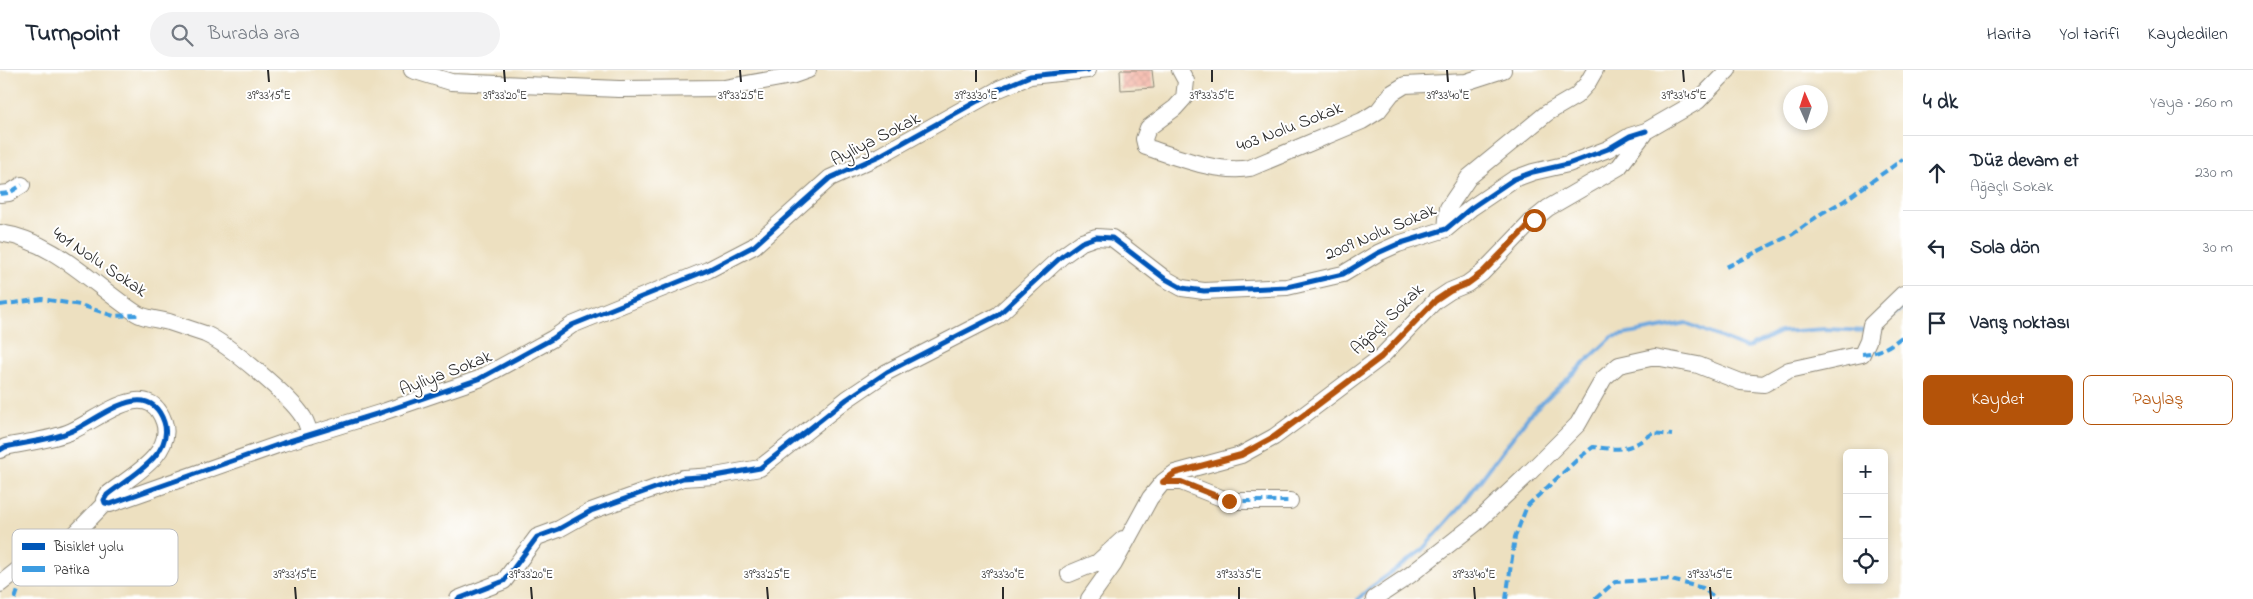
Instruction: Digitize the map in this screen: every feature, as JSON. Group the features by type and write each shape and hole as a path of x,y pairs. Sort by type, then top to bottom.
{"street":[{"path":"412,70 451,82 619,89 724,88 791,76 808,70"},
{"name":"Ayliya Sokak","path":"105,503 110,504 479,379 543,344 572,325 708,270 754,246 830,178 879,156 999,89 1030,76 1088,70"},
{"name":"403 Nolu Sokak","path":"1180,70 1186,81 1184,98 1176,108 1148,128 1144,139 1146,147 1222,169 1239,170 1250,168 1362,121 1378,111 1392,93 1405,85 1466,82 1503,70"},
{"path":"1446,229 1448,208 1469,177 1547,112 1576,96 1587,84 1595,70"},
{"name":"Ağaçlı Sokak","path":"1089,599 1114,564 1150,498 1163,482 1175,473 1241,455 1274,437 1381,357 1435,301 1450,291 1467,284 1482,273 1548,208 1619,166 1646,131 1698,101 1728,70"},
{"name":"2009 Nolu Sokak","path":"458,599 504,581 537,537 559,529 591,511 683,478 715,476 760,468 847,399 888,372 998,315 1061,257 1082,242 1096,236 1112,238 1164,278 1182,288 1204,291 1287,287 1343,274 1378,253 1398,244 1446,229 1471,208 1514,179 1533,172 1568,164 1608,149 1630,136 1646,131"},
{"path":"0,194 9,193 22,185"},
{"name":"401 Nolu Sokak","path":"0,233 29,241 49,250 73,265 138,314 170,322 220,341 294,406 304,417 310,435"},
{"path":"1374,599 1410,575 1475,524 1521,482 1578,424 1604,378 1619,365 1655,357 1698,366 1741,382 1764,384 1788,370 1862,354 1868,341 1871,325 1903,294"},
{"path":"0,450 5,446 73,431 97,415 130,403 146,401 158,408 165,426 161,447 148,465 107,496 104,500 105,503 80,529"},
{"path":"1163,482 1181,482 1229,501 1290,501"},
{"path":"1069,574 1098,562 1132,531"},
{"path":"0,584 12,575"}],"building":[{"path":"1120,70 1152,70 1154,88 1121,90"}],"waterway":[{"path":"1889,318 1903,306"},
{"path":"1358,599 1421,551 1461,506 1531,413 1612,337 1686,323 1746,348 1780,332 1826,329 1866,331"}],"marked path":[{"path":"1726,267 1793,234 1903,159"},
{"path":"0,194 9,193 22,185"},
{"path":"0,305 42,299 80,305 114,316 138,315"},
{"path":"1862,354 1884,349 1903,336"},
{"path":"1506,599 1515,537 1527,506 1593,447 1619,449 1631,446 1653,433 1672,435"},
{"path":"1163,482 1181,482 1229,501 1290,501"},
{"path":"1595,599 1615,582 1667,579 1703,588 1716,599"},
{"path":"15,599 20,586"}],"cycle path":[{"path":"0,450 5,447 48,439 72,431 122,404 135,401 147,402 157,408 164,422 165,434 162,445 147,465 107,495 104,500 105,503 110,504 283,443 380,413 479,379 552,339 572,325 708,270 754,246 830,178 879,156 999,89 1030,76 1088,70"},
{"path":"458,599 504,581 537,537 559,529 591,511 683,478 715,476 760,468 847,399 887,372 998,315 1061,257 1082,242 1096,237 1112,238 1164,278 1182,288 1204,291 1287,287 1343,274 1378,253 1398,244 1446,229 1471,208 1514,179 1533,172 1568,164 1608,149 1630,136 1646,131"}],"route":[{"path":"1229,501 1181,482 1163,482 1175,473 1241,455 1274,437 1366,370 1395,344 1435,301 1450,291 1467,284 1482,273 1520,232 1534,220"}]}
